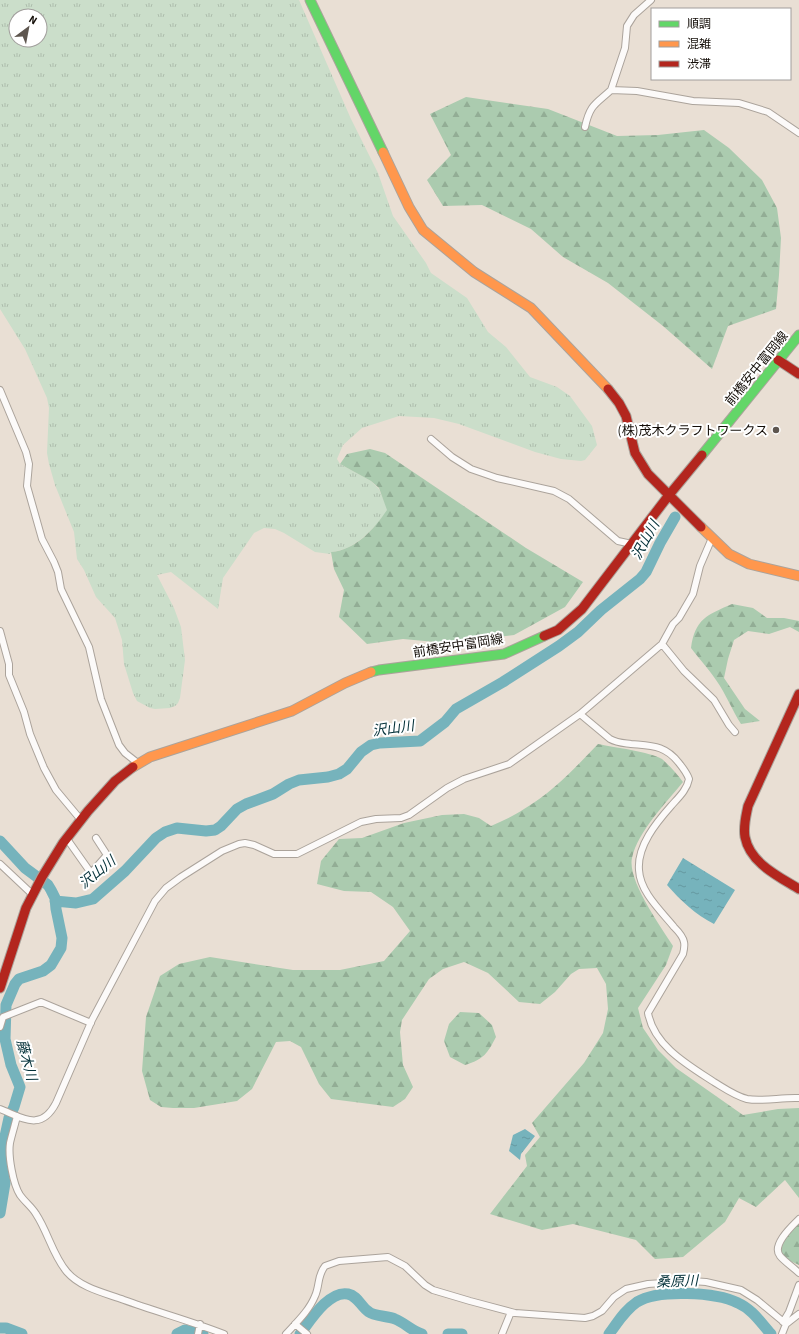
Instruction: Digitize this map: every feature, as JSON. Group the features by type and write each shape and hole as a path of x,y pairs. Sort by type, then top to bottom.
{"main road":[{"path":"310,0 409,207 423,230 474,272 531,308 600,380 619,403 626,416 635,452 640,463 648,474 728,554 749,564 799,576"},
{"name":"前橋安中富岡線","path":"33,892 66,838 112,784 130,768 150,757 292,711 362,674 379,670 504,654 558,630 582,609 669,495 799,335"},
{"path":"778,360 799,374"},
{"path":"799,694 748,806 743,828 745,841 749,850 756,859 766,868 799,889"},
{"path":"0,988 2,977 33,892"}],"street":[{"path":"585,127 588,115 594,104 611,90 625,48 627,26 634,16 651,0"},
{"path":"611,90 637,91 693,101 739,103 768,112 799,133"},
{"path":"0,390 26,452 29,464 27,486 42,539 58,572 61,589 89,647 101,698 119,745 139,764"},
{"path":"431,439 452,457 471,469 497,478 554,491 569,499 618,541 632,544"},
{"path":"2,1110 16,1116 38,1121 46,1118 50,1113 56,1104 91,1024 155,901 166,888 180,876 222,851 239,844 245,843 254,845 274,854 297,854 361,822 376,819 400,818 409,815 447,788 464,779 509,764 580,714 662,644 672,624 679,618 693,594 700,566 712,538"},
{"path":"0,632 9,664 10,675 24,712 30,734 44,768 56,790 81,820"},
{"path":"662,644 684,671 714,700 735,732"},
{"path":"580,714 610,739 616,742 651,745 666,750 681,764 689,779 688,784 682,793 659,820 644,843 638,870 641,881 651,899 684,941 683,954 648,1013 650,1022 655,1031 664,1044 676,1056 740,1096 748,1099 799,1098"},
{"path":"66,838 91,873 107,855 96,838"},
{"path":"0,864 33,892"},
{"path":"0,1027 3,1017 41,1002 91,1024"},
{"path":"16,1116 10,1144 11,1163 16,1186 20,1195 36,1213 58,1259 67,1272 90,1288 200,1324 224,1334"},
{"path":"799,1219 788,1229 779,1243 777,1250 778,1255 799,1273"},
{"path":"286,1334 315,1297 318,1278 325,1266 339,1262 388,1257 405,1266 425,1285 433,1290 511,1312 569,1318 584,1318 593,1316 602,1311 614,1297 626,1289 648,1284 692,1281 706,1282 741,1290 757,1300 784,1323"},
{"path":"782,1334 784,1323 799,1285"},
{"path":"502,1334 511,1312"},
{"path":"784,1323 799,1314"},
{"path":"198,1334 200,1324"},
{"path":"295,1324 307,1334"}],"green space":[{"path":"0,0 299,0 351,119 378,173 393,216 426,263 431,273 467,298 488,332 506,347 530,377 557,387 570,396 592,426 597,445 585,460 581,461 561,459 535,452 459,424 434,418 399,416 362,428 343,445 337,459 340,464 371,481 379,489 388,510 377,524 356,543 331,552 330,554 315,552 284,533 275,529 264,528 254,533 223,578 218,609 171,572 157,575 174,608 181,627 185,660 178,703 170,708 155,709 137,701 124,664 122,640 115,618 96,597 84,570 77,559 74,532 55,485 49,464 47,453 49,408 47,398 25,349 0,309"},
{"path":"466,97 548,109 617,136 658,135 704,130 729,148 762,180 777,208 781,238 776,309 728,326 712,369 663,326 608,283 563,257 531,229 482,205 443,206 427,180 451,155 430,114"},
{"path":"370,449 385,453 526,548 583,582 565,607 514,635 446,643 403,639 367,644 339,617 344,590 334,569 331,552 348,547 364,537 387,510 379,488 371,481 340,464 347,454"},
{"path":"732,604 753,608 767,618 784,618 799,621 799,632 790,627 769,634 748,631 734,640 724,678 745,709 760,721 741,724 720,685 691,648 693,638 699,624 709,615"},
{"path":"598,744 657,756 668,764 683,782 646,828 635,848 632,858 632,867 640,891 653,916 673,946 666,965 638,1008 643,1028 658,1050 676,1068 743,1115 778,1109 799,1108 799,1198 785,1180 756,1207 739,1198 725,1222 683,1257 655,1259 636,1240 573,1224 542,1230 490,1214 527,1166 525,1155 540,1137 532,1123 584,1063 603,1033 608,1009 606,984 597,968 579,969 571,974 555,992 540,1004 519,1002 488,973 464,962 443,969 429,979 402,1020 400,1032 403,1065 413,1087 405,1099 393,1107 331,1099 319,1084 301,1047 290,1041 276,1042 252,1089 237,1101 194,1108 173,1108 161,1107 150,1100 142,1071 146,1017 160,976 179,964 210,957 293,970 340,970 384,961 410,931 393,907 371,892 344,891 317,884 321,861 339,839 362,838 404,823 442,815 464,814 479,818 491,826 516,814 545,795"},
{"path":"460,1012 479,1013 492,1025 496,1037 490,1048 481,1058 465,1065 450,1057 444,1041 449,1024"},
{"path":"799,1223 799,1265 786,1259 780,1250 788,1235"}],"water":[{"path":"683,858 735,890 714,924 689,907 667,885"},
{"path":"525,1129 535,1136 521,1154 520,1160 509,1151 513,1135"}],"waterway":[{"name":"沢山川","path":"55,901 76,903 93,899 125,871 156,838 165,832 177,828 206,831 215,830 221,826 237,809 273,794 289,784 299,780 328,777 339,774 347,769 361,752 371,745 380,743 420,741 445,722 456,709 503,682 559,646 578,632 601,610 640,579 646,572 675,517"},
{"name":"藤木川","path":"0,841 25,868 48,885 55,898 62,938 61,948 51,965 43,971 19,979 15,984 6,1005 5,1039 11,1065 20,1087 9,1118 1,1155 5,1183 0,1213"},
{"name":"桑原川","path":"300,1334 327,1301 341,1294 351,1295 371,1313 395,1319 422,1334"},
{"name":"桑原川","path":"609,1334 625,1312 637,1302 659,1295 672,1294 702,1294 716,1296 738,1303 752,1313 771,1334"},
{"name":"桑原川","path":"0,1328 6,1328 22,1334"},
{"name":"桑原川","path":"177,1334 185,1330 203,1334"},
{"name":"桑原川","path":"448,1334 462,1334"}],"traffic: fast":[{"path":"310,0 383,152"},
{"path":"702,455 799,335"},
{"path":"371,672 504,654 544,636"}],"traffic: slow":[{"path":"383,152 409,207 423,230 474,272 531,308 608,389"},
{"path":"701,527 729,554 749,564 799,576"},
{"path":"133,767 150,757 292,711 345,683 371,672"}],"traffic: jam":[{"path":"778,360 799,374"},
{"path":"608,389 619,403 626,416 635,453 648,474 701,527"},
{"path":"544,636 558,630 582,609 669,495 702,455"},
{"path":"799,694 748,806 744,829 748,846 759,861 774,874 799,889"},
{"path":"0,988 26,908 42,877 63,843 88,811 115,781 133,767"}],"place":[{"name":"(株)茂木クラフトワークス","path":"776,430"}]}
